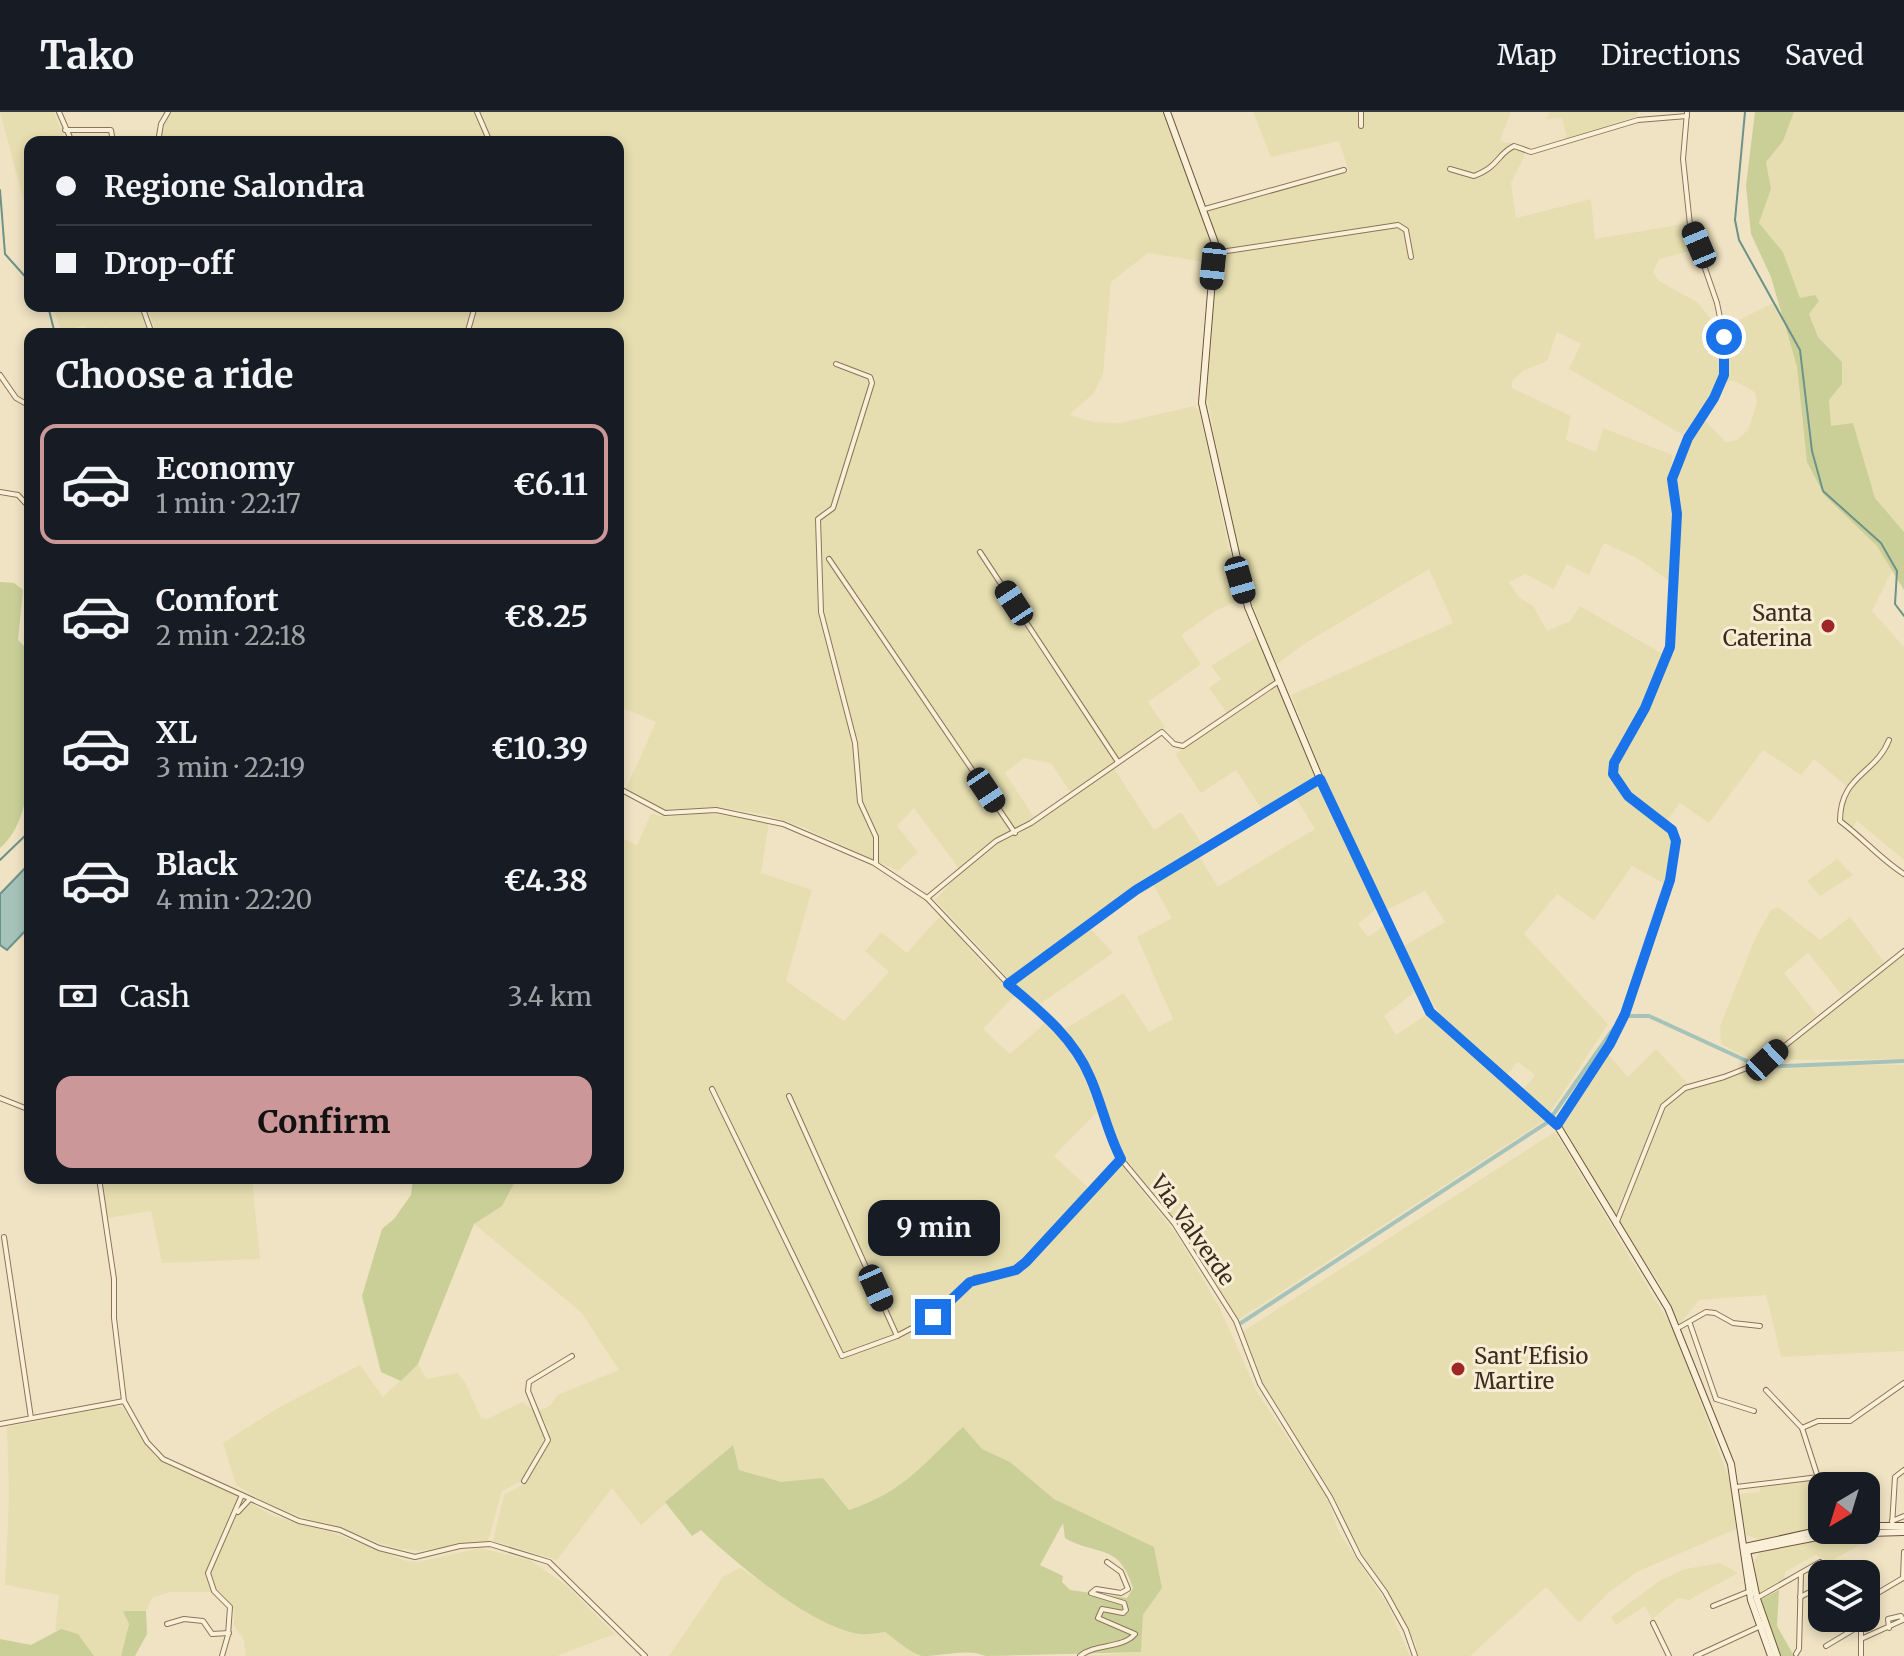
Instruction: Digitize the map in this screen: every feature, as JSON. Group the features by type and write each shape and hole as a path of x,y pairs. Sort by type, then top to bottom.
{"main road":[{"path":"1167,112 1205,209 1214,253 1202,403 1240,580 1279,681 1320,779 1430,1012 1552,1121 1678,1328 1736,1487 1754,1600"},
{"path":"1880,1526 1904,1529"},
{"path":"1880,1527 1892,1526"},
{"path":"1745,1547 1808,1533"},
{"path":"1745,1547 1751,1550 1808,1537"},
{"path":"1745,1547 1750,1591 1771,1656"},
{"path":"1762,1626 1777,1656"}],"street":[{"path":"59,112 68,136"},
{"path":"160,136 168,112"},
{"path":"477,112 487,136"},
{"path":"1361,112 1361,126"},
{"path":"1450,169 1474,176 1497,165 1506,150 1514,146 1531,152 1638,120 1687,114 1683,159 1690,225 1717,303 1724,337 1724,375 1714,398 1688,438 1672,479 1677,514 1670,647 1645,708 1614,763 1613,774 1628,796 1672,830 1676,841 1670,880 1625,1014 1610,1044 1552,1121"},
{"path":"65,130 111,130 112,136"},
{"path":"1205,209 1344,170"},
{"path":"1214,253 1398,225 1406,230 1411,257"},
{"path":"836,364 870,377 872,383 833,508 818,519 821,612 855,743 860,802 876,837 876,864"},
{"path":"0,375 16,398 24,403"},
{"path":"0,492 18,495 24,502"},
{"path":"980,552 1118,762"},
{"path":"829,559 1015,833"},
{"path":"927,898 996,841 1015,833 1162,732 1174,744 1183,746 1279,681"},
{"path":"1889,740 1874,762 1858,774 1844,795 1840,821 1865,840 1886,863 1904,874"},
{"path":"1008,984 1136,890 1320,779"},
{"name":"Via Valverde","path":"624,791 665,813 716,810 783,824 876,864 927,898 1008,984 1075,1048 1090,1077 1110,1138 1121,1159 1174,1223 1236,1321 1260,1384 1330,1497 1359,1556 1392,1605 1415,1656"},
{"path":"1616,1224 1663,1106 1669,1099 1685,1088 1760,1063 1904,951"},
{"path":"712,1089 842,1356 897,1336 933,1317 975,1278 1016,1270 1121,1159"},
{"path":"789,1096 897,1336"},
{"path":"0,1098 24,1108"},
{"path":"100,1184 114,1279 114,1318 124,1401 147,1442 163,1459 299,1521 340,1530 379,1548 415,1557 460,1546 490,1544 549,1562 645,1656"},
{"path":"4,1237 31,1418"},
{"path":"1678,1328 1690,1324 1699,1315 1711,1312 1733,1323 1760,1326"},
{"path":"1690,1324 1716,1399"},
{"path":"524,1481 548,1440 528,1391 529,1382 572,1356"},
{"path":"1802,1428 1818,1421 1850,1421 1904,1383"},
{"path":"1766,1390 1802,1428 1817,1472"},
{"path":"1709,1409 1716,1399"},
{"path":"1716,1399 1754,1411"},
{"path":"0,1424 124,1401"},
{"path":"1892,1526 1895,1477 1904,1470"},
{"path":"1736,1487 1808,1478"},
{"path":"222,1656 229,1633 230,1607 214,1591 208,1573 237,1514 242,1495"},
{"path":"237,1514 250,1499"},
{"path":"1892,1526 1904,1516"},
{"path":"1880,1592 1903,1578 1904,1552"},
{"path":"1080,1656 1095,1647 1126,1641 1135,1634 1098,1618 1102,1609 1123,1613 1127,1606 1091,1593 1096,1589 1121,1593 1128,1589 1121,1572 1107,1562"},
{"path":"1754,1600 1808,1569"},
{"path":"1796,1654 1799,1649 1801,1573"},
{"path":"1713,1606 1750,1591"},
{"path":"1800,1597 1808,1593"},
{"path":"167,1624 184,1619 203,1621 212,1634 229,1633"},
{"path":"1653,1623 1669,1656"},
{"path":"1696,1656 1762,1626"},
{"path":"1861,1639 1889,1628"},
{"path":"1826,1646 1849,1632"},
{"path":"1861,1632 1861,1656"}],"shaded area":[{"path":"0,112 54,112 64,136 24,136 24,202"},
{"path":"163,112 1162,112 1204,217 1211,240 1210,263 1148,253 1111,282 1103,374 1094,393 1069,415 1093,422 1120,423 1194,406 1199,410 1240,600 1215,611 1181,635 1201,664 1148,702 1165,727 1070,792 1051,763 1024,758 1005,773 1034,817 992,843 960,870 914,808 897,826 918,852 898,871 800,826 767,815 717,807 662,810 624,793 656,722 624,709 624,328 155,328 148,312 624,312 624,136 157,136"},
{"path":"1253,112 1511,112 1500,141 1525,146 1522,150 1525,155 1511,183 1516,218 1591,199 1595,239 1684,224 1695,250 1659,259 1653,272 1659,281 1697,302 1717,326 1720,341 1721,367 1716,386 1683,435 1569,369 1581,344 1557,332 1547,361 1524,370 1512,381 1512,388 1571,416 1566,440 1596,452 1603,428 1673,455 1668,479 1675,531 1671,582 1637,558 1604,543 1589,575 1567,564 1554,589 1525,574 1509,582 1519,597 1533,606 1547,631 1570,621 1580,606 1663,654 1644,704 1614,753 1608,775 1637,809 1670,834 1673,849 1667,885 1632,866 1594,920 1557,894 1524,934 1608,1024 1549,1114 1524,1089 1535,1075 1518,1062 1507,1075 1440,1016 1402,947 1445,922 1425,891 1385,911 1325,782 1291,695 1453,623 1429,569 1304,644 1276,665 1247,598 1206,394 1219,249 1207,206 1320,175 1349,172 1339,141 1271,157"},
{"path":"1550,112 1637,112 1637,116 1567,139 1562,118 1546,119"},
{"path":"1794,112 1904,112 1904,532 1875,498 1853,423 1831,427 1829,400 1842,384 1842,362 1818,337 1809,313 1818,301 1815,296 1800,298 1783,252 1759,223 1771,189 1766,162 1783,141"},
{"path":"1771,304 1778,305 1797,367 1807,462 1824,495 1877,546 1892,571 1872,611 1904,647 1904,860 1857,821 1852,828 1842,821 1842,809 1851,790 1814,759 1801,775 1763,750 1709,823 1680,803 1665,823 1632,797 1616,774 1620,758 1670,657 1675,634 1679,516 1676,473 1682,454 1692,434 1705,421 1726,442 1737,440 1748,430 1757,403 1755,392 1732,380 1726,383 1730,341 1725,327"},
{"path":"54,312 141,312 147,328 87,328 85,325 61,328"},
{"path":"1257,637 1275,681 1227,713 1209,688 1221,679 1211,666"},
{"path":"1277,686 1316,779 1262,810 1236,770 1201,793 1175,754"},
{"path":"1113,767 1154,830 1181,812 1204,847 1121,897 1108,910 1008,978 935,900 961,872 1000,841 1018,834"},
{"path":"1317,783 1377,908 1358,924 1368,937 1386,924 1416,991 1384,1016 1396,1035 1429,1013 1545,1120 1236,1321 1213,1277 1168,1211 1115,1145 1091,1072 1063,1030 1124,993 1149,1032 1173,1019 1137,937 1172,918 1152,883 1198,854 1218,887 1315,829 1294,795"},
{"path":"706,813 769,822 761,873 812,890 786,981 844,1021 889,972 865,951 881,932 907,953 941,915 980,961 1016,994 983,1029 1010,1054 1045,1023 1061,1037 1084,1076 1097,1112 1054,1156 1094,1193 1120,1163 1176,1234 1220,1308 1257,1392 1327,1497 1339,1532 1388,1606 1410,1656 1083,1656 1141,1652 1143,1615 1162,1588 1154,1547 1054,1499 1010,1462 982,1449 963,1427 908,1482 872,1503 849,1510 823,1478 781,1483 739,1470 732,1445 641,1525 612,1488 557,1560 493,1541 504,1495 526,1483 548,1446 549,1430 539,1411 551,1405 557,1395 619,1370 581,1312 474,1224 502,1206 514,1184 624,1184 624,839 637,845 651,814 665,817"},
{"path":"1837,859 1853,875 1820,896 1807,881"},
{"path":"1778,907 1820,940 1850,917 1885,963 1842,995 1808,953 1784,973 1817,1015 1757,1063 1721,1044 1720,1026 1755,939 1771,910"},
{"path":"1089,927 1113,953 1037,1006 1016,986 1016,981"},
{"path":"1904,955 1904,1059 1767,1060 1791,1040"},
{"path":"1656,1049 1692,1088 1755,1068 1763,1071 1836,1064 1904,1065 1904,1351 1781,1357 1766,1295 1699,1300 1680,1324 1656,1277 1636,1251 1559,1124 1607,1053 1628,1077"},
{"path":"1555,1132 1674,1331 1732,1487 1736,1529 1637,1572 1608,1593 1579,1623 1546,1587 1470,1656 1418,1656 1416,1644 1389,1594 1346,1531 1331,1492 1263,1385 1242,1332"},
{"path":"101,1184 253,1184 260,1259 162,1263 151,1211 108,1218"},
{"path":"418,1364 427,1379 457,1373 465,1382 481,1418 487,1419 522,1402 536,1412 546,1435 523,1480 502,1491 488,1541 418,1551 395,1548 270,1506 236,1485 223,1443 278,1408 360,1365 383,1397"},
{"path":"122,1407 155,1457 234,1493 273,1516 328,1531 407,1561 418,1562 480,1548 530,1560 566,1585 615,1634 557,1656 246,1656 244,1640 234,1626 234,1609 221,1592 170,1592 152,1598 146,1611 124,1611 129,1624 121,1656 94,1656 78,1634 55,1630 59,1595 5,1585 9,1498 7,1427"},
{"path":"1808,1481 1808,1530 1758,1539 1746,1535 1740,1494 1760,1492 1760,1487"},
{"path":"1808,1543 1862,1544 1833,1560 1816,1555 1785,1572 1785,1579 1759,1593 1754,1561 1760,1551"},
{"path":"1720,1563 1738,1573 1689,1600 1678,1598 1652,1619 1645,1606 1616,1625 1611,1617 1659,1581 1685,1569"},
{"path":"740,1568 822,1620 859,1634 885,1632 918,1656 669,1656 723,1577"}],"green space":[{"path":"1755,112 1794,112 1783,141 1766,162 1771,189 1759,223 1783,252 1800,298 1815,295 1819,301 1809,314 1818,337 1842,362 1842,384 1829,400 1831,426 1853,423 1875,498 1904,532 1904,590 1877,546 1824,495 1807,462 1797,367 1771,277 1751,234 1746,186"},
{"path":"0,582 14,583 23,590 18,640 24,646 24,805 14,832 0,848"},
{"path":"412,1184 514,1184 502,1206 474,1224 418,1364 401,1381 381,1372 362,1296 382,1229 394,1219 411,1195"},
{"path":"963,1427 982,1449 1010,1462 1054,1499 1154,1547 1162,1588 1143,1615 1141,1652 918,1655 885,1632 863,1634 841,1629 798,1607 753,1575 701,1530 692,1536 665,1502 733,1445 739,1470 781,1482 823,1478 849,1510 899,1486","holes":["1063,1523 1065,1538 1106,1553 1121,1563 1133,1588 1127,1598 1070,1590 1062,1582 1063,1576 1040,1565"]},
{"path":"1779,1590 1777,1626 1794,1656 1781,1656 1758,1601"},
{"path":"123,1611 146,1611 147,1634 135,1656 121,1656 129,1624"},
{"path":"61,1629 78,1634 94,1656 0,1656 0,1639 31,1645"}],"water":[{"path":"24,869 24,932 7,950 0,945 0,894"}],"waterway":[{"path":"1745,112 1735,220 1739,240 1800,350 1812,451 1823,491 1881,543 1897,571 1895,604 1904,616"},
{"path":"0,190 5,254 24,275"},
{"path":"50,312 54,328"},
{"path":"0,860 24,837"},
{"path":"1629,1016 1649,1016 1760,1067 1904,1061"},
{"path":"1241,1323 1548,1122 1614,1028"}],"place":[{"name":"Santa Caterina","path":"1828,626"},
{"name":"Sant'Efisio Martire","path":"1458,1369"}],"route":[{"path":"933,1317 975,1278 1016,1270 1026,1262 1121,1159 1110,1138 1090,1077 1075,1048 1008,984 1136,890 1320,779 1430,1012 1557,1125 1610,1044 1625,1014 1670,880 1676,841 1672,830 1644,811 1616,783 1614,763 1645,708 1668,655 1677,514 1672,479 1688,438 1714,398 1724,375 1724,337"}]}
